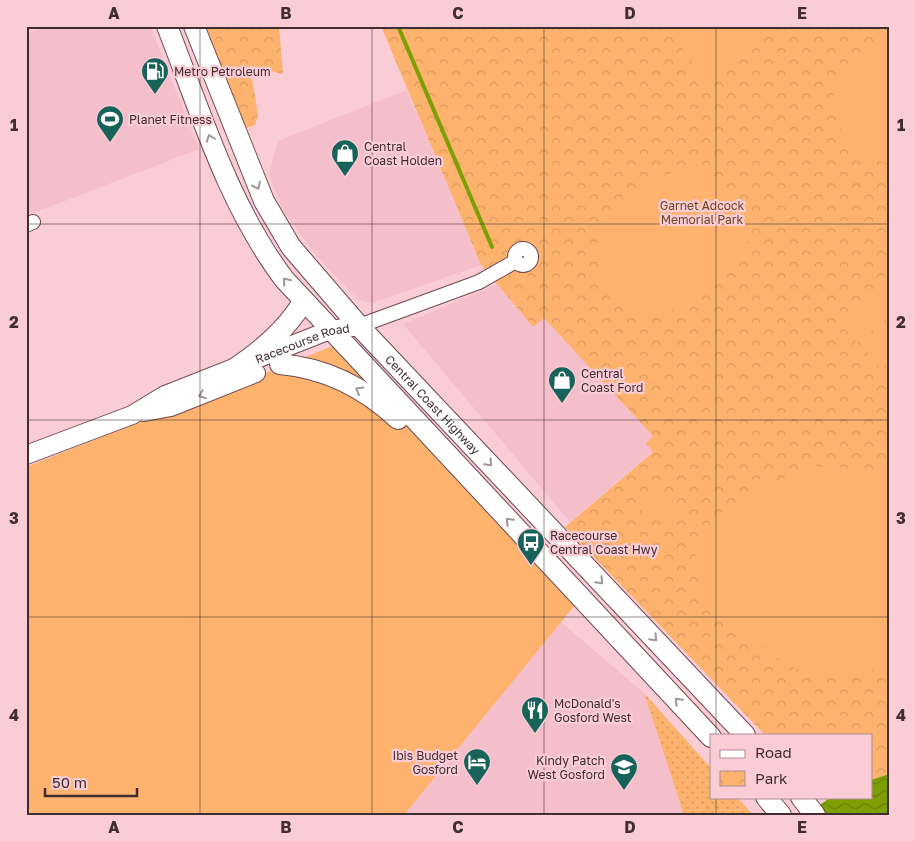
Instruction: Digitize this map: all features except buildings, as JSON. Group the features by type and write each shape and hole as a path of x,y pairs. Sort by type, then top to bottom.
{"highway":[{"name":"Central Coast Highway","path":"167,26 240,209 268,258 303,302 710,736"},
{"name":"Central Coast Highway","path":"194,26 250,171 264,201 303,262 359,326 744,734"},
{"path":"234,369 257,354 280,332 292,320 303,302"},
{"path":"280,364 304,366 329,375 383,405 490,500"},
{"path":"767,798 781,815"}],"main road":[{"name":"Racecourse Road","path":"132,415 165,395 359,326"},
{"name":"Racecourse Road","path":"26,455 132,415 171,407 280,364 335,335"}],"street":[{"path":"359,326 479,282 516,261"}],"shaded area":[{"path":"49,26 150,26 199,149 26,216 26,34"},
{"path":"407,90 481,265 372,303 358,300 316,255 282,209 269,174 278,141"},
{"path":"497,284 533,327 544,317 653,436 653,451 570,522 403,324"},
{"path":"561,622 644,693 684,815 404,815"}],"green space":[{"path":"206,26 279,26 283,74 250,66 258,115 255,125 244,129"},
{"name":"Garnet Adcock Memorial Park","path":"381,26 889,26 889,774 872,780 872,734 764,734 565,527 653,452 646,443 653,436 544,318 533,327 481,265"},
{"path":"665,26 765,26 762,38 707,81"},
{"path":"889,34 889,163 873,159 860,152 849,141 840,129 835,115 834,100 837,85 848,64"},
{"path":"681,171 698,173 713,178 727,186 745,210 748,225 747,241 741,258 734,269 719,282 689,302 667,311 637,310 622,301 607,285 599,270 596,256 597,243 601,231 618,209 650,184 660,178"},
{"path":"883,287 889,294 889,317 857,343 839,322"},
{"path":"889,327 889,361 880,368 863,347"},
{"path":"333,346 579,600 404,815 26,815 26,467"},
{"path":"815,466 835,470 863,468 889,473 889,663 861,675 834,679 807,674 782,662 762,644 730,630 701,600 695,548 716,517 750,492"},
{"path":"641,495 674,496 674,516 642,515"},
{"path":"644,693 710,767 710,798 738,798 753,815 684,815"}],"water":[{"path":"889,774 889,815 806,815 830,798 872,798 872,780"}],"waterway":[{"path":"398,26 492,247"}],"place":[{"name":"Metro Petroleum","path":"155,95"},
{"name":"Planet Fitness","path":"110,143"},
{"name":"Central Coast Holden","path":"345,177"},
{"name":"Central Coast Ford","path":"562,404"},
{"name":"Racecourse Central Coast Hwy","path":"531,566"},
{"name":"McDonald's Gosford West","path":"535,734"},
{"name":"Ibis Budget Gosford","path":"477,786"},
{"name":"Kindy Patch West Gosford","path":"624,791"}]}
